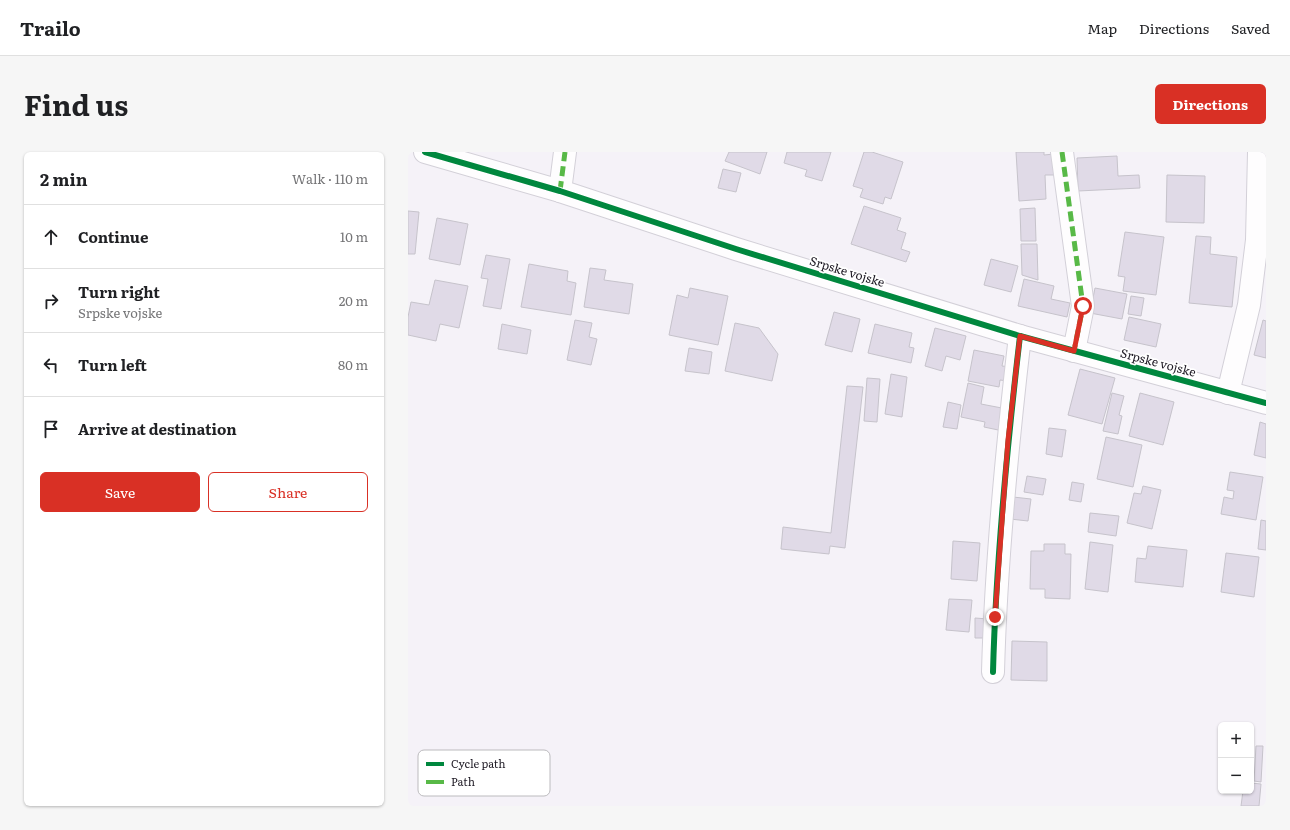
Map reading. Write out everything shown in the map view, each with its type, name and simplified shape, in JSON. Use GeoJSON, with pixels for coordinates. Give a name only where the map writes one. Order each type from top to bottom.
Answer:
{"type":"FeatureCollection","features":[{"type":"Feature","properties":{"kind":"main road","name":"Srpske vojske"},"geometry":{"type":"LineString","coordinates":[[425,152],[560,191],[736,249],[1020,336],[1266,403]]}},
{"type":"Feature","properties":{"kind":"main road"},"geometry":{"type":"LineString","coordinates":[[560,191],[566,152]]}},
{"type":"Feature","properties":{"kind":"main road"},"geometry":{"type":"LineString","coordinates":[[1062,152],[1083,306],[1074,351]]}},
{"type":"Feature","properties":{"kind":"main road"},"geometry":{"type":"LineString","coordinates":[[1228,393],[1250,305],[1257,240],[1259,152]]}},
{"type":"Feature","properties":{"kind":"main road"},"geometry":{"type":"LineString","coordinates":[[993,672],[995,617],[1008,440],[1020,336]]}},
{"type":"Feature","properties":{"kind":"building"},"geometry":{"type":"Polygon","coordinates":[[[729,152],[767,152],[760,174],[725,161],[729,152]]]}},
{"type":"Feature","properties":{"kind":"building"},"geometry":{"type":"Polygon","coordinates":[[[787,152],[831,152],[822,181],[805,176],[807,170],[784,163],[787,152]]]}},
{"type":"Feature","properties":{"kind":"building"},"geometry":{"type":"Polygon","coordinates":[[[864,152],[872,152],[903,162],[891,199],[885,197],[883,204],[860,197],[863,189],[853,186],[864,152]]]}},
{"type":"Feature","properties":{"kind":"building"},"geometry":{"type":"Polygon","coordinates":[[[1016,152],[1044,152],[1044,155],[1054,154],[1055,175],[1045,175],[1046,199],[1019,201],[1016,152]]]}},
{"type":"Feature","properties":{"kind":"building"},"geometry":{"type":"Polygon","coordinates":[[[1117,156],[1118,176],[1139,175],[1140,188],[1078,191],[1077,158],[1117,156]]]}},
{"type":"Feature","properties":{"kind":"building"},"geometry":{"type":"Polygon","coordinates":[[[723,169],[741,173],[736,192],[718,188],[723,169]]]}},
{"type":"Feature","properties":{"kind":"building"},"geometry":{"type":"Polygon","coordinates":[[[1167,175],[1205,176],[1204,223],[1166,222],[1167,175]]]}},
{"type":"Feature","properties":{"kind":"building"},"geometry":{"type":"Polygon","coordinates":[[[864,206],[901,218],[897,230],[906,233],[901,249],[910,252],[906,262],[851,244],[864,206]]]}},
{"type":"Feature","properties":{"kind":"building"},"geometry":{"type":"Polygon","coordinates":[[[1035,208],[1036,241],[1021,241],[1020,209],[1035,208]]]}},
{"type":"Feature","properties":{"kind":"building"},"geometry":{"type":"Polygon","coordinates":[[[408,211],[419,212],[415,254],[408,254],[408,211]]]}},
{"type":"Feature","properties":{"kind":"building"},"geometry":{"type":"Polygon","coordinates":[[[437,218],[468,224],[460,265],[429,259],[437,218]]]}},
{"type":"Feature","properties":{"kind":"building"},"geometry":{"type":"Polygon","coordinates":[[[1125,232],[1164,237],[1156,295],[1123,291],[1125,277],[1118,276],[1125,232]]]}},
{"type":"Feature","properties":{"kind":"building"},"geometry":{"type":"Polygon","coordinates":[[[1196,236],[1211,237],[1210,254],[1237,257],[1232,307],[1189,303],[1196,236]]]}},
{"type":"Feature","properties":{"kind":"building"},"geometry":{"type":"Polygon","coordinates":[[[1021,244],[1037,244],[1038,280],[1022,275],[1021,244]]]}},
{"type":"Feature","properties":{"kind":"building"},"geometry":{"type":"Polygon","coordinates":[[[486,255],[510,259],[501,309],[483,306],[488,279],[481,278],[486,255]]]}},
{"type":"Feature","properties":{"kind":"building"},"geometry":{"type":"Polygon","coordinates":[[[991,259],[1018,266],[1011,292],[984,285],[991,259]]]}},
{"type":"Feature","properties":{"kind":"building"},"geometry":{"type":"Polygon","coordinates":[[[529,264],[568,271],[567,281],[576,283],[571,315],[521,307],[529,264]]]}},
{"type":"Feature","properties":{"kind":"building"},"geometry":{"type":"Polygon","coordinates":[[[590,268],[606,270],[604,280],[633,284],[629,314],[584,307],[590,268]]]}},
{"type":"Feature","properties":{"kind":"building"},"geometry":{"type":"Polygon","coordinates":[[[1024,279],[1054,286],[1051,299],[1070,303],[1067,317],[1018,306],[1024,279]]]}},
{"type":"Feature","properties":{"kind":"building"},"geometry":{"type":"Polygon","coordinates":[[[435,280],[468,286],[459,328],[440,324],[436,341],[408,335],[408,317],[411,302],[429,305],[435,280]]]}},
{"type":"Feature","properties":{"kind":"building"},"geometry":{"type":"Polygon","coordinates":[[[690,288],[728,296],[718,345],[669,335],[677,295],[688,298],[690,288]]]}},
{"type":"Feature","properties":{"kind":"building"},"geometry":{"type":"Polygon","coordinates":[[[1095,288],[1127,294],[1122,319],[1090,313],[1095,288]]]}},
{"type":"Feature","properties":{"kind":"building"},"geometry":{"type":"Polygon","coordinates":[[[1131,296],[1144,298],[1141,316],[1128,314],[1131,296]]]}},
{"type":"Feature","properties":{"kind":"building"},"geometry":{"type":"Polygon","coordinates":[[[834,312],[860,319],[852,352],[825,345],[834,312]]]}},
{"type":"Feature","properties":{"kind":"building"},"geometry":{"type":"Polygon","coordinates":[[[1129,317],[1161,324],[1156,347],[1124,340],[1129,317]]]}},
{"type":"Feature","properties":{"kind":"building"},"geometry":{"type":"Polygon","coordinates":[[[575,320],[592,323],[589,337],[597,339],[591,365],[567,360],[575,320]]]}},
{"type":"Feature","properties":{"kind":"building"},"geometry":{"type":"Polygon","coordinates":[[[1263,320],[1266,321],[1266,358],[1254,355],[1263,320]]]}},
{"type":"Feature","properties":{"kind":"building"},"geometry":{"type":"Polygon","coordinates":[[[735,323],[759,328],[778,354],[772,381],[725,371],[735,323]]]}},
{"type":"Feature","properties":{"kind":"building"},"geometry":{"type":"Polygon","coordinates":[[[502,324],[531,330],[527,354],[498,349],[502,324]]]}},
{"type":"Feature","properties":{"kind":"building"},"geometry":{"type":"Polygon","coordinates":[[[875,324],[912,333],[909,347],[914,348],[911,363],[868,353],[875,324]]]}},
{"type":"Feature","properties":{"kind":"building"},"geometry":{"type":"Polygon","coordinates":[[[935,328],[966,336],[960,360],[946,356],[942,371],[925,366],[935,328]]]}},
{"type":"Feature","properties":{"kind":"building"},"geometry":{"type":"Polygon","coordinates":[[[689,348],[712,352],[709,374],[685,371],[689,348]]]}},
{"type":"Feature","properties":{"kind":"building"},"geometry":{"type":"Polygon","coordinates":[[[974,350],[1004,356],[1002,366],[1011,367],[1008,381],[1000,380],[999,387],[968,381],[974,350]]]}},
{"type":"Feature","properties":{"kind":"building"},"geometry":{"type":"Polygon","coordinates":[[[1080,369],[1115,378],[1102,424],[1068,415],[1080,369]]]}},
{"type":"Feature","properties":{"kind":"building"},"geometry":{"type":"Polygon","coordinates":[[[891,374],[907,377],[902,417],[885,414],[891,374]]]}},
{"type":"Feature","properties":{"kind":"building"},"geometry":{"type":"Polygon","coordinates":[[[867,378],[880,379],[877,422],[864,421],[867,378]]]}},
{"type":"Feature","properties":{"kind":"building"},"geometry":{"type":"Polygon","coordinates":[[[968,383],[984,387],[981,404],[1007,409],[1003,431],[984,427],[985,422],[961,417],[968,383]]]}},
{"type":"Feature","properties":{"kind":"building"},"geometry":{"type":"Polygon","coordinates":[[[847,386],[863,387],[845,548],[830,546],[829,554],[781,549],[783,527],[831,533],[847,386]]]}},
{"type":"Feature","properties":{"kind":"building"},"geometry":{"type":"Polygon","coordinates":[[[1112,393],[1124,396],[1119,415],[1122,416],[1118,434],[1103,431],[1112,393]]]}},
{"type":"Feature","properties":{"kind":"building"},"geometry":{"type":"Polygon","coordinates":[[[1140,393],[1174,402],[1163,445],[1129,436],[1140,393]]]}},
{"type":"Feature","properties":{"kind":"building"},"geometry":{"type":"Polygon","coordinates":[[[948,402],[961,405],[957,429],[943,427],[948,402]]]}},
{"type":"Feature","properties":{"kind":"building"},"geometry":{"type":"Polygon","coordinates":[[[1260,422],[1266,424],[1266,458],[1254,455],[1260,422]]]}},
{"type":"Feature","properties":{"kind":"building"},"geometry":{"type":"Polygon","coordinates":[[[1049,428],[1066,430],[1062,457],[1046,454],[1049,428]]]}},
{"type":"Feature","properties":{"kind":"building"},"geometry":{"type":"Polygon","coordinates":[[[1106,437],[1142,445],[1133,487],[1097,479],[1106,437]]]}},
{"type":"Feature","properties":{"kind":"building"},"geometry":{"type":"Polygon","coordinates":[[[1230,472],[1263,477],[1256,520],[1221,514],[1224,497],[1233,499],[1234,491],[1227,490],[1230,472]]]}},
{"type":"Feature","properties":{"kind":"building"},"geometry":{"type":"Polygon","coordinates":[[[1027,476],[1046,479],[1043,495],[1024,492],[1027,476]]]}},
{"type":"Feature","properties":{"kind":"building"},"geometry":{"type":"Polygon","coordinates":[[[1072,482],[1084,484],[1081,502],[1069,500],[1072,482]]]}},
{"type":"Feature","properties":{"kind":"building"},"geometry":{"type":"Polygon","coordinates":[[[1143,486],[1161,490],[1152,529],[1127,523],[1134,493],[1141,494],[1143,486]]]}},
{"type":"Feature","properties":{"kind":"building"},"geometry":{"type":"Polygon","coordinates":[[[1013,497],[1031,499],[1028,521],[1010,519],[1013,497]]]}},
{"type":"Feature","properties":{"kind":"building"},"geometry":{"type":"Polygon","coordinates":[[[1090,513],[1119,516],[1116,536],[1088,532],[1090,513]]]}},
{"type":"Feature","properties":{"kind":"building"},"geometry":{"type":"Polygon","coordinates":[[[1261,520],[1266,521],[1266,550],[1258,549],[1261,520]]]}},
{"type":"Feature","properties":{"kind":"building"},"geometry":{"type":"Polygon","coordinates":[[[953,541],[980,543],[977,581],[951,579],[953,541]]]}},
{"type":"Feature","properties":{"kind":"building"},"geometry":{"type":"Polygon","coordinates":[[[1090,542],[1113,545],[1108,592],[1085,589],[1090,542]]]}},
{"type":"Feature","properties":{"kind":"building"},"geometry":{"type":"Polygon","coordinates":[[[1044,544],[1065,544],[1065,554],[1071,554],[1070,599],[1045,598],[1045,589],[1030,589],[1031,551],[1044,551],[1044,544]]]}},
{"type":"Feature","properties":{"kind":"building"},"geometry":{"type":"Polygon","coordinates":[[[1148,546],[1187,550],[1183,587],[1135,582],[1137,558],[1146,559],[1148,546]]]}},
{"type":"Feature","properties":{"kind":"building"},"geometry":{"type":"Polygon","coordinates":[[[1226,553],[1259,557],[1254,597],[1221,592],[1226,553]]]}},
{"type":"Feature","properties":{"kind":"building"},"geometry":{"type":"Polygon","coordinates":[[[949,599],[972,600],[969,632],[946,630],[949,599]]]}},
{"type":"Feature","properties":{"kind":"building"},"geometry":{"type":"Polygon","coordinates":[[[975,618],[988,619],[987,638],[975,638],[975,618]]]}},
{"type":"Feature","properties":{"kind":"building"},"geometry":{"type":"Polygon","coordinates":[[[1012,641],[1047,642],[1047,681],[1011,680],[1012,641]]]}},
{"type":"Feature","properties":{"kind":"building"},"geometry":{"type":"Polygon","coordinates":[[[1256,746],[1263,746],[1261,782],[1254,781],[1256,746]]]}},
{"type":"Feature","properties":{"kind":"building"},"geometry":{"type":"Polygon","coordinates":[[[1254,783],[1261,784],[1259,806],[1241,806],[1243,794],[1254,794],[1254,783]]]}},
{"type":"Feature","properties":{"kind":"marked path"},"geometry":{"type":"LineString","coordinates":[[560,191],[565,152]]}},
{"type":"Feature","properties":{"kind":"marked path"},"geometry":{"type":"LineString","coordinates":[[1062,152],[1083,306],[1074,351]]}},
{"type":"Feature","properties":{"kind":"cycle path"},"geometry":{"type":"LineString","coordinates":[[425,152],[560,191],[736,249],[1020,336],[1266,403]]}},
{"type":"Feature","properties":{"kind":"cycle path"},"geometry":{"type":"LineString","coordinates":[[993,672],[994,630],[1003,503],[1020,336]]}},
{"type":"Feature","properties":{"kind":"route"},"geometry":{"type":"LineString","coordinates":[[995,617],[1008,440],[1020,336],[1074,351],[1083,306]]}}]}
